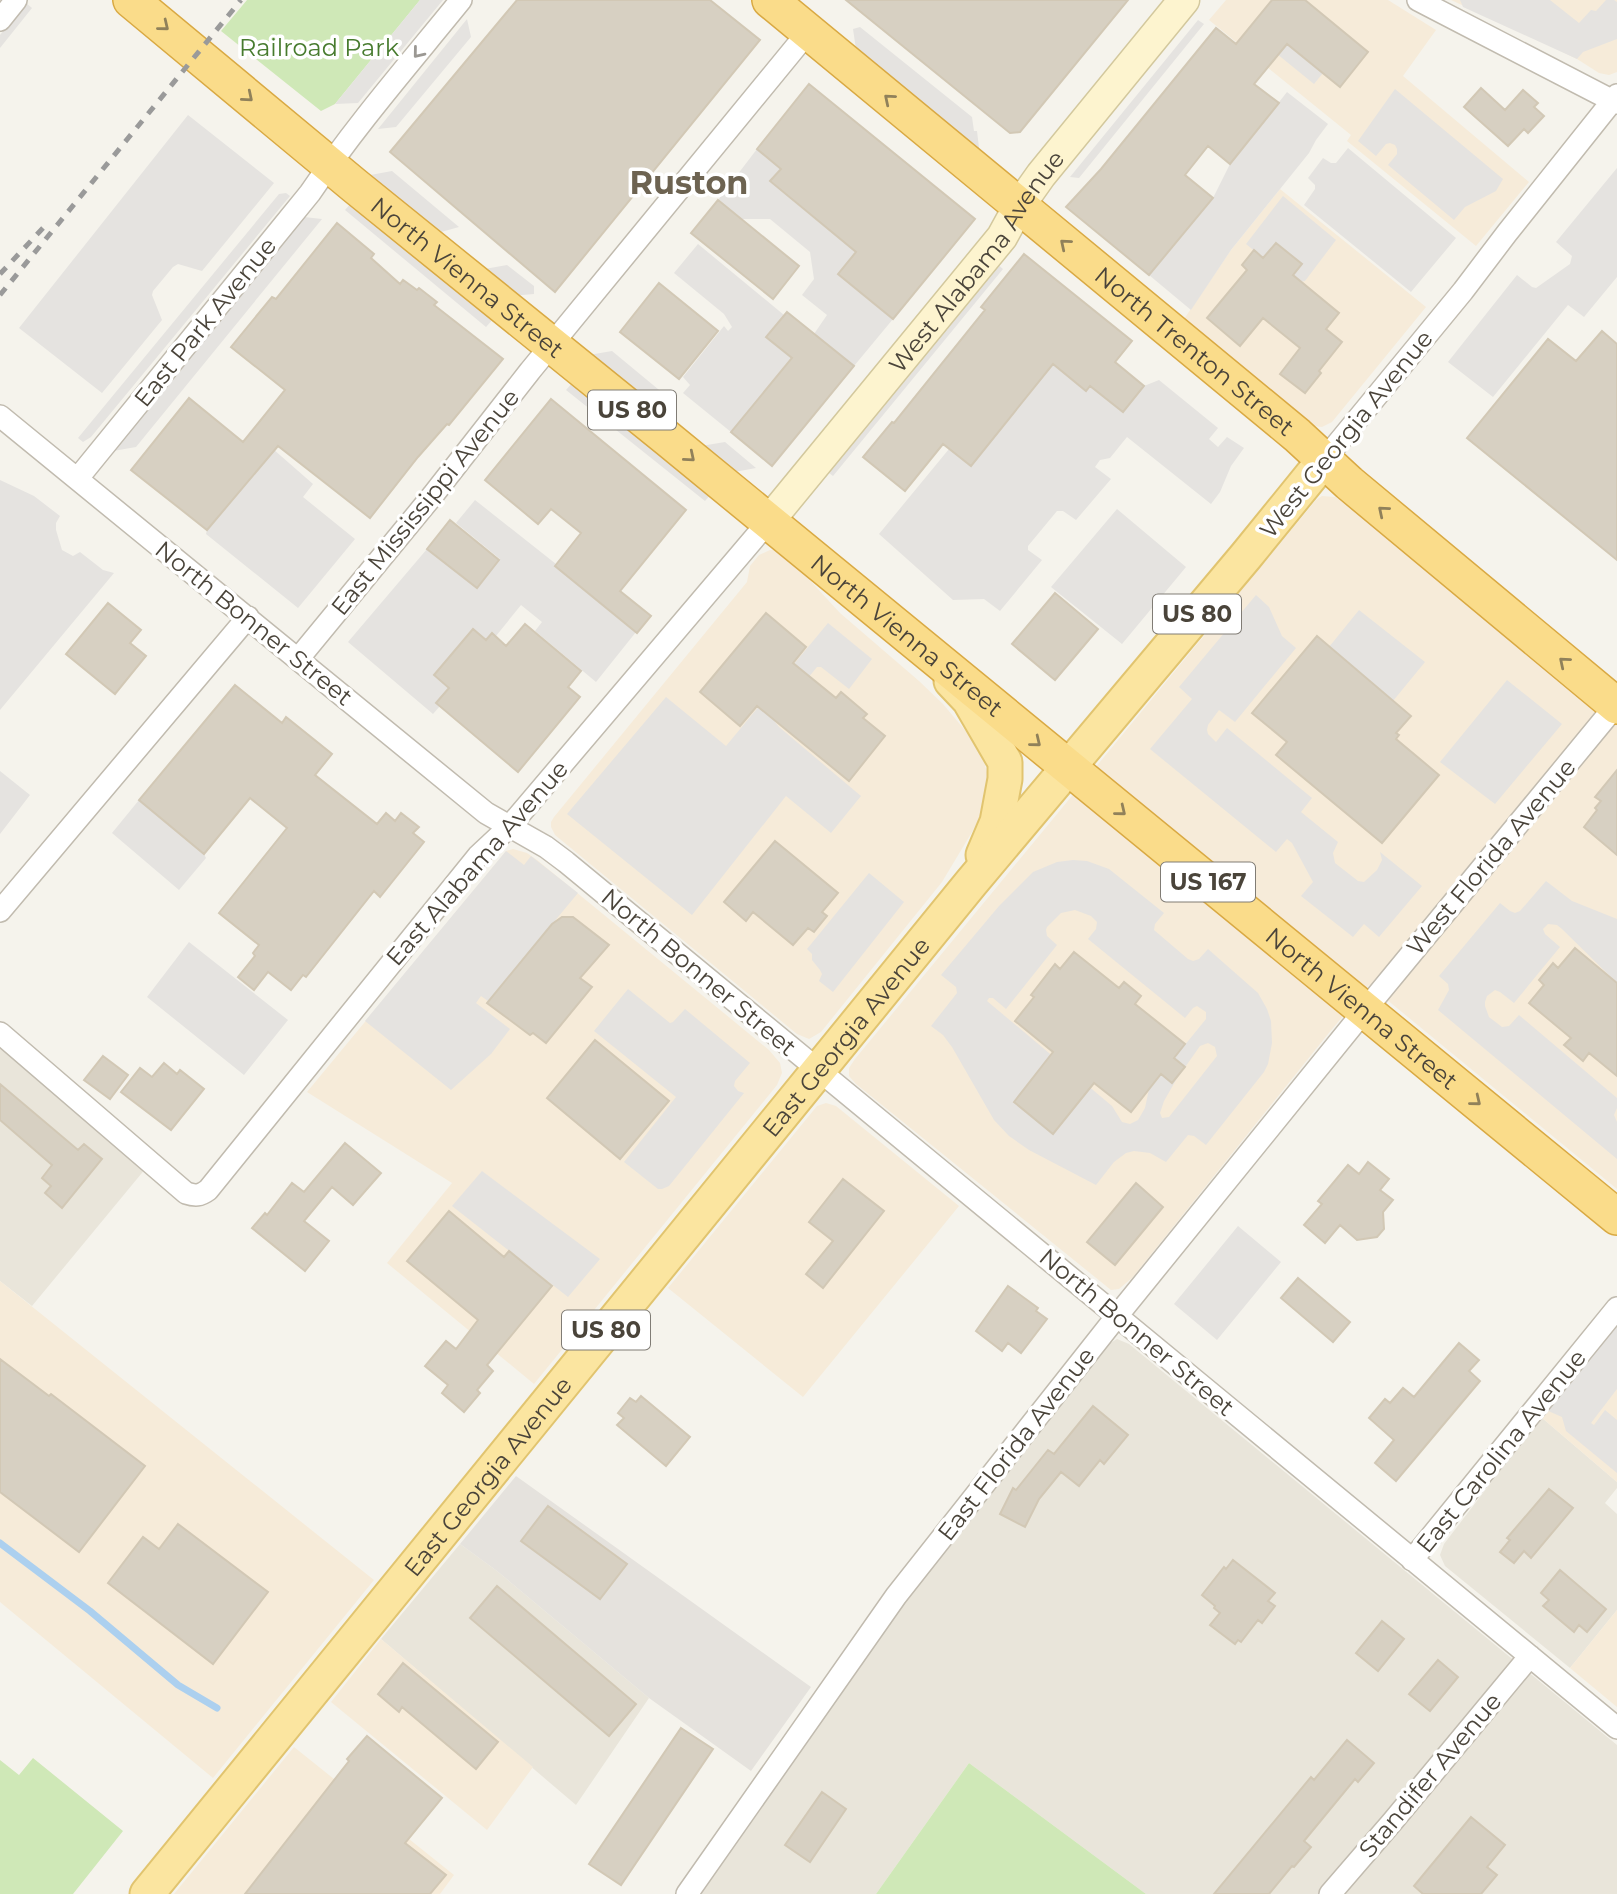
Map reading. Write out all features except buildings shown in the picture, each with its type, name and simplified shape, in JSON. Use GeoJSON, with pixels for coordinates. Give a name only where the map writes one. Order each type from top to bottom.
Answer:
{"type":"FeatureCollection","features":[{"type":"Feature","properties":{"kind":"highway","name":"North Vienna Street"},"geometry":{"type":"LineString","coordinates":[[131,0],[1617,1217]]}},
{"type":"Feature","properties":{"kind":"highway","name":"North Trenton Street"},"geometry":{"type":"LineString","coordinates":[[770,0],[1297,435],[1617,705]]}},
{"type":"Feature","properties":{"kind":"main road","name":"West Alabama Avenue"},"geometry":{"type":"LineString","coordinates":[[768,522],[1002,237],[1019,206],[1041,175],[1184,0]]}},
{"type":"Feature","properties":{"kind":"main road","name":"West Georgia Avenue"},"geometry":{"type":"LineString","coordinates":[[1068,768],[1324,460]]}},
{"type":"Feature","properties":{"kind":"main road"},"geometry":{"type":"LineString","coordinates":[[911,639],[969,700],[1005,762],[997,822],[971,883]]}},
{"type":"Feature","properties":{"kind":"main road","name":"East Georgia Avenue"},"geometry":{"type":"LineString","coordinates":[[147,1894],[818,1070],[1068,768]]}},
{"type":"Feature","properties":{"kind":"street"},"geometry":{"type":"LineString","coordinates":[[0,20],[16,0]]}},
{"type":"Feature","properties":{"kind":"street","name":"East Park Avenue"},"geometry":{"type":"LineString","coordinates":[[78,478],[310,193],[329,164],[461,0]]}},
{"type":"Feature","properties":{"kind":"street"},"geometry":{"type":"LineString","coordinates":[[1418,0],[1616,99]]}},
{"type":"Feature","properties":{"kind":"street","name":"East Mississippi Avenue"},"geometry":{"type":"LineString","coordinates":[[298,659],[808,32]]}},
{"type":"Feature","properties":{"kind":"street","name":"West Georgia Avenue"},"geometry":{"type":"LineString","coordinates":[[1324,460],[1616,99]]}},
{"type":"Feature","properties":{"kind":"street","name":"North Bonner Street"},"geometry":{"type":"LineString","coordinates":[[0,416],[486,813],[546,846],[1617,1728]]}},
{"type":"Feature","properties":{"kind":"street","name":"East Alabama Avenue"},"geometry":{"type":"LineString","coordinates":[[0,1033],[186,1193],[202,1195],[478,856],[509,827],[768,522]]}},
{"type":"Feature","properties":{"kind":"street"},"geometry":{"type":"LineString","coordinates":[[0,911],[248,617]]}},
{"type":"Feature","properties":{"kind":"street","name":"West Florida Avenue"},"geometry":{"type":"LineString","coordinates":[[1365,1010],[1617,705]]}},
{"type":"Feature","properties":{"kind":"street","name":"East Florida Avenue"},"geometry":{"type":"LineString","coordinates":[[687,1894],[896,1596],[1117,1316],[1365,1010]]}},
{"type":"Feature","properties":{"kind":"street","name":"East Carolina Avenue"},"geometry":{"type":"LineString","coordinates":[[1412,1560],[1617,1308]]}},
{"type":"Feature","properties":{"kind":"street","name":"Standifer Avenue"},"geometry":{"type":"LineString","coordinates":[[1330,1894],[1530,1656]]}},
{"type":"Feature","properties":{"kind":"shaded area"},"geometry":{"type":"Polygon","coordinates":[[[420,0],[443,0],[358,103],[335,104],[420,0]]]}},
{"type":"Feature","properties":{"kind":"shaded area"},"geometry":{"type":"Polygon","coordinates":[[[1226,0],[1388,0],[1436,30],[1403,76],[1529,182],[1476,246],[1347,141],[1351,135],[1209,20],[1226,0]]]}},
{"type":"Feature","properties":{"kind":"shaded area"},"geometry":{"type":"Polygon","coordinates":[[[1451,0],[1617,0],[1617,72],[1609,75],[1599,73],[1577,59],[1451,0]]]}},
{"type":"Feature","properties":{"kind":"shaded area"},"geometry":{"type":"Polygon","coordinates":[[[1460,0],[1550,0],[1579,23],[1591,10],[1596,11],[1606,0],[1614,0],[1617,2],[1617,39],[1583,52],[1577,59],[1463,7],[1460,0]]]}},
{"type":"Feature","properties":{"kind":"shaded area"},"geometry":{"type":"Polygon","coordinates":[[[26,3],[32,8],[0,48],[0,35],[26,3]]]}},
{"type":"Feature","properties":{"kind":"shaded area"},"geometry":{"type":"Polygon","coordinates":[[[467,19],[471,37],[396,127],[378,129],[467,19]]]}},
{"type":"Feature","properties":{"kind":"shaded area"},"geometry":{"type":"Polygon","coordinates":[[[1198,20],[1204,24],[1079,178],[1070,177],[1198,20]]]}},
{"type":"Feature","properties":{"kind":"shaded area"},"geometry":{"type":"Polygon","coordinates":[[[1264,25],[1323,73],[1314,84],[1255,36],[1264,25]]]}},
{"type":"Feature","properties":{"kind":"shaded area"},"geometry":{"type":"Polygon","coordinates":[[[860,27],[972,117],[980,156],[857,56],[853,29],[860,27]]]}},
{"type":"Feature","properties":{"kind":"shaded area"},"geometry":{"type":"Polygon","coordinates":[[[1395,89],[1503,179],[1496,191],[1465,207],[1454,220],[1388,165],[1397,154],[1395,145],[1386,144],[1376,156],[1358,141],[1395,89]]]}},
{"type":"Feature","properties":{"kind":"shaded area"},"geometry":{"type":"Polygon","coordinates":[[[1287,92],[1328,124],[1309,153],[1231,250],[1191,310],[1149,275],[1213,198],[1230,164],[1287,92]]]}},
{"type":"Feature","properties":{"kind":"shaded area"},"geometry":{"type":"Polygon","coordinates":[[[188,115],[274,183],[202,271],[178,264],[153,291],[152,295],[162,320],[102,393],[19,328],[188,115]]]}},
{"type":"Feature","properties":{"kind":"shaded area"},"geometry":{"type":"Polygon","coordinates":[[[1348,148],[1456,238],[1411,292],[1304,205],[1315,189],[1315,185],[1308,178],[1323,158],[1336,163],[1348,148]]]}},
{"type":"Feature","properties":{"kind":"shaded area"},"geometry":{"type":"Polygon","coordinates":[[[757,149],[781,169],[771,181],[856,252],[838,274],[893,319],[854,366],[814,334],[827,315],[802,295],[814,279],[810,252],[770,219],[742,219],[718,200],[757,149]]]}},
{"type":"Feature","properties":{"kind":"shaded area"},"geometry":{"type":"Polygon","coordinates":[[[1617,168],[1617,277],[1584,317],[1568,305],[1493,397],[1448,362],[1517,275],[1536,288],[1570,264],[1572,256],[1556,242],[1617,168]]]}},
{"type":"Feature","properties":{"kind":"shaded area"},"geometry":{"type":"Polygon","coordinates":[[[392,171],[459,227],[434,234],[365,176],[392,171]]]}},
{"type":"Feature","properties":{"kind":"shaded area"},"geometry":{"type":"Polygon","coordinates":[[[1280,189],[1426,307],[1332,422],[1322,427],[1313,426],[1182,322],[1231,250],[1280,189]]]}},
{"type":"Feature","properties":{"kind":"shaded area"},"geometry":{"type":"Polygon","coordinates":[[[286,193],[290,196],[91,437],[83,442],[78,438],[279,194],[286,193]]]}},
{"type":"Feature","properties":{"kind":"shaded area"},"geometry":{"type":"Polygon","coordinates":[[[1283,196],[1336,240],[1305,281],[1295,283],[1276,243],[1263,258],[1246,244],[1283,196]]]}},
{"type":"Feature","properties":{"kind":"shaded area"},"geometry":{"type":"Polygon","coordinates":[[[353,201],[495,317],[486,327],[345,210],[353,201]]]}},
{"type":"Feature","properties":{"kind":"shaded area"},"geometry":{"type":"Polygon","coordinates":[[[304,217],[322,219],[136,447],[113,451],[304,217]]]}},
{"type":"Feature","properties":{"kind":"shaded area"},"geometry":{"type":"Polygon","coordinates":[[[698,244],[784,315],[766,337],[792,358],[731,432],[683,393],[690,385],[683,377],[724,326],[728,331],[732,327],[724,314],[674,273],[698,244]]]}},
{"type":"Feature","properties":{"kind":"shaded area"},"geometry":{"type":"Polygon","coordinates":[[[996,263],[1003,269],[833,476],[825,470],[996,263]]]}},
{"type":"Feature","properties":{"kind":"shaded area"},"geometry":{"type":"Polygon","coordinates":[[[507,265],[534,286],[534,294],[510,296],[479,270],[507,265]]]}},
{"type":"Feature","properties":{"kind":"shaded area"},"geometry":{"type":"Polygon","coordinates":[[[612,351],[670,399],[642,402],[583,356],[612,351]]]}},
{"type":"Feature","properties":{"kind":"shaded area"},"geometry":{"type":"Polygon","coordinates":[[[1053,364],[1085,390],[1090,386],[1123,412],[1144,386],[1159,380],[1218,428],[1209,439],[1218,447],[1227,437],[1244,448],[1211,504],[1127,437],[1110,458],[1100,460],[1095,467],[1111,479],[1076,520],[1063,511],[1057,511],[1028,546],[1028,550],[1042,560],[1000,611],[984,599],[953,600],[879,534],[949,449],[971,466],[1053,364]]]}},
{"type":"Feature","properties":{"kind":"shaded area"},"geometry":{"type":"Polygon","coordinates":[[[574,381],[712,493],[705,501],[566,390],[574,381]]]}},
{"type":"Feature","properties":{"kind":"shaded area"},"geometry":{"type":"Polygon","coordinates":[[[725,442],[756,468],[729,473],[695,447],[725,442]]]}},
{"type":"Feature","properties":{"kind":"shaded area"},"geometry":{"type":"Polygon","coordinates":[[[273,449],[313,484],[303,497],[355,539],[298,608],[206,534],[273,449]]]}},
{"type":"Feature","properties":{"kind":"shaded area"},"geometry":{"type":"Polygon","coordinates":[[[0,480],[34,496],[60,516],[56,530],[62,550],[73,556],[80,552],[103,570],[114,573],[0,710],[0,480]]]}},
{"type":"Feature","properties":{"kind":"shaded area"},"geometry":{"type":"Polygon","coordinates":[[[1322,496],[1341,500],[1617,724],[1617,1189],[1369,985],[1133,1277],[1119,1289],[1111,1290],[856,1084],[849,1076],[849,1068],[1322,496]]]}},
{"type":"Feature","properties":{"kind":"shaded area"},"geometry":{"type":"Polygon","coordinates":[[[475,500],[636,632],[596,682],[535,631],[542,622],[521,605],[496,636],[492,633],[486,640],[472,630],[434,675],[449,688],[437,703],[440,706],[433,714],[348,642],[427,549],[477,588],[500,559],[456,523],[475,500]]]}},
{"type":"Feature","properties":{"kind":"shaded area"},"geometry":{"type":"Polygon","coordinates":[[[1117,509],[1186,567],[1122,644],[1051,587],[1117,509]]]}},
{"type":"Feature","properties":{"kind":"shaded area"},"geometry":{"type":"Polygon","coordinates":[[[776,550],[792,561],[840,613],[943,704],[974,741],[983,758],[990,783],[987,804],[942,882],[821,1032],[809,1039],[797,1034],[555,835],[551,827],[554,817],[747,582],[750,566],[759,555],[776,550]]]}},
{"type":"Feature","properties":{"kind":"shaded area"},"geometry":{"type":"Polygon","coordinates":[[[1256,595],[1269,607],[1282,636],[1296,648],[1235,722],[1219,710],[1208,725],[1208,734],[1216,742],[1227,728],[1312,798],[1301,812],[1338,842],[1333,853],[1335,863],[1358,881],[1364,882],[1377,870],[1382,860],[1380,852],[1422,886],[1379,937],[1364,924],[1353,937],[1301,896],[1313,882],[1292,843],[1287,839],[1276,852],[1150,749],[1192,699],[1179,687],[1256,595]]]}},
{"type":"Feature","properties":{"kind":"shaded area"},"geometry":{"type":"Polygon","coordinates":[[[1359,610],[1425,662],[1393,701],[1329,647],[1359,610]]]}},
{"type":"Feature","properties":{"kind":"shaded area"},"geometry":{"type":"Polygon","coordinates":[[[828,623],[872,659],[849,689],[821,667],[817,667],[775,718],[775,722],[861,796],[831,833],[786,796],[692,915],[567,814],[666,697],[726,746],[828,623]]]}},
{"type":"Feature","properties":{"kind":"shaded area"},"geometry":{"type":"Polygon","coordinates":[[[1507,680],[1562,724],[1495,804],[1440,762],[1507,680]]]}},
{"type":"Feature","properties":{"kind":"shaded area"},"geometry":{"type":"Polygon","coordinates":[[[0,771],[30,795],[0,834],[0,771]]]}},
{"type":"Feature","properties":{"kind":"shaded area"},"geometry":{"type":"Polygon","coordinates":[[[139,800],[206,858],[179,890],[112,833],[139,800]]]}},
{"type":"Feature","properties":{"kind":"shaded area"},"geometry":{"type":"Polygon","coordinates":[[[513,849],[527,853],[537,860],[769,1050],[780,1063],[782,1073],[777,1085],[534,1384],[387,1263],[452,1183],[307,1092],[506,851],[513,849]]]}},
{"type":"Feature","properties":{"kind":"shaded area"},"geometry":{"type":"Polygon","coordinates":[[[506,851],[524,865],[531,856],[578,893],[488,1001],[481,996],[476,1003],[510,1029],[491,1054],[451,1090],[365,1021],[506,851]]]}},
{"type":"Feature","properties":{"kind":"shaded area"},"geometry":{"type":"Polygon","coordinates":[[[1087,861],[1109,869],[1164,913],[1155,924],[1154,930],[1193,961],[1199,959],[1208,949],[1258,993],[1271,1021],[1272,1043],[1264,1072],[1206,1145],[1188,1135],[1166,1162],[1150,1153],[1126,1153],[1114,1162],[1096,1185],[1029,1150],[1009,1136],[994,1120],[952,1047],[943,1035],[931,1026],[957,993],[956,987],[941,975],[999,906],[1033,872],[1057,862],[1087,861]],[[1075,910],[1061,913],[1047,927],[1047,936],[1057,945],[1006,1009],[993,998],[987,1001],[1112,1106],[1122,1122],[1130,1124],[1138,1120],[1145,1108],[1149,1089],[1206,1019],[1206,1012],[1197,1006],[1185,1018],[1088,939],[1096,929],[1097,922],[1091,916],[1075,910]],[[1208,1043],[1200,1046],[1176,1080],[1164,1101],[1160,1113],[1162,1118],[1169,1117],[1217,1056],[1215,1047],[1208,1043]]]}},
{"type":"Feature","properties":{"kind":"shaded area"},"geometry":{"type":"Polygon","coordinates":[[[869,873],[904,902],[833,992],[819,981],[822,974],[807,949],[869,873]]]}},
{"type":"Feature","properties":{"kind":"shaded area"},"geometry":{"type":"Polygon","coordinates":[[[1546,881],[1572,901],[1617,919],[1617,983],[1562,929],[1548,924],[1543,929],[1545,934],[1560,947],[1514,1003],[1495,990],[1487,996],[1485,1006],[1489,1017],[1502,1027],[1509,1026],[1519,1015],[1617,1098],[1614,1115],[1617,1122],[1617,1159],[1438,1010],[1449,990],[1448,984],[1439,976],[1500,903],[1515,913],[1520,911],[1546,881]]]}},
{"type":"Feature","properties":{"kind":"shaded area"},"geometry":{"type":"Polygon","coordinates":[[[189,942],[288,1020],[244,1075],[147,997],[189,942]]]}},
{"type":"Feature","properties":{"kind":"shaded area"},"geometry":{"type":"Polygon","coordinates":[[[628,989],[670,1023],[685,1009],[750,1063],[734,1086],[744,1093],[669,1186],[662,1189],[658,1189],[624,1162],[676,1097],[594,1031],[628,989]]]}},
{"type":"Feature","properties":{"kind":"shaded area"},"geometry":{"type":"Polygon","coordinates":[[[0,1044],[146,1168],[32,1306],[0,1281],[0,1044]]]}},
{"type":"Feature","properties":{"kind":"shaded area"},"geometry":{"type":"Polygon","coordinates":[[[826,1103],[836,1106],[959,1206],[803,1397],[668,1288],[817,1106],[826,1103]]]}},
{"type":"Feature","properties":{"kind":"shaded area"},"geometry":{"type":"Polygon","coordinates":[[[482,1171],[600,1259],[568,1297],[452,1206],[482,1171]]]}},
{"type":"Feature","properties":{"kind":"shaded area"},"geometry":{"type":"Polygon","coordinates":[[[1238,1226],[1281,1262],[1217,1340],[1174,1304],[1238,1226]]]}},
{"type":"Feature","properties":{"kind":"shaded area"},"geometry":{"type":"Polygon","coordinates":[[[0,1281],[374,1580],[213,1778],[0,1602],[0,1281]]]}},
{"type":"Feature","properties":{"kind":"shaded area"},"geometry":{"type":"Polygon","coordinates":[[[1617,1323],[1617,1482],[1541,1417],[1617,1323]]]}},
{"type":"Feature","properties":{"kind":"shaded area"},"geometry":{"type":"Polygon","coordinates":[[[1617,1323],[1617,1389],[1591,1423],[1594,1425],[1605,1410],[1617,1420],[1617,1473],[1566,1431],[1562,1417],[1546,1410],[1617,1323]]]}},
{"type":"Feature","properties":{"kind":"shaded area"},"geometry":{"type":"Polygon","coordinates":[[[1117,1339],[1129,1344],[1617,1745],[1617,1894],[1146,1894],[969,1763],[876,1894],[696,1894],[926,1570],[1107,1345],[1117,1339]]]}},
{"type":"Feature","properties":{"kind":"shaded area"},"geometry":{"type":"Polygon","coordinates":[[[1541,1417],[1617,1482],[1617,1488],[1605,1503],[1617,1514],[1617,1610],[1570,1668],[1445,1566],[1440,1555],[1444,1544],[1541,1417]]]}},
{"type":"Feature","properties":{"kind":"shaded area"},"geometry":{"type":"Polygon","coordinates":[[[516,1476],[811,1687],[751,1771],[649,1698],[497,1571],[460,1544],[516,1476]]]}},
{"type":"Feature","properties":{"kind":"shaded area"},"geometry":{"type":"Polygon","coordinates":[[[460,1544],[497,1571],[649,1698],[576,1805],[381,1639],[460,1544]]]}},
{"type":"Feature","properties":{"kind":"shaded area"},"geometry":{"type":"Polygon","coordinates":[[[1617,1610],[1617,1707],[1570,1668],[1617,1610]]]}},
{"type":"Feature","properties":{"kind":"shaded area"},"geometry":{"type":"Polygon","coordinates":[[[381,1639],[533,1767],[487,1830],[331,1702],[381,1639]]]}},
{"type":"Feature","properties":{"kind":"shaded area"},"geometry":{"type":"Polygon","coordinates":[[[294,1747],[454,1875],[440,1894],[174,1894],[294,1747]]]}},
{"type":"Feature","properties":{"kind":"green space","name":"Railroad Park"},"geometry":{"type":"Polygon","coordinates":[[[247,0],[420,0],[335,104],[321,111],[221,31],[247,0]]]}},
{"type":"Feature","properties":{"kind":"green space"},"geometry":{"type":"Polygon","coordinates":[[[33,1758],[123,1831],[73,1894],[0,1894],[0,1760],[19,1775],[33,1758]]]}},
{"type":"Feature","properties":{"kind":"green space"},"geometry":{"type":"Polygon","coordinates":[[[969,1763],[1146,1894],[876,1894],[969,1763]]]}},
{"type":"Feature","properties":{"kind":"waterway"},"geometry":{"type":"LineString","coordinates":[[0,1543],[90,1611],[178,1685],[217,1708]]}},
{"type":"Feature","properties":{"kind":"railway"},"geometry":{"type":"LineString","coordinates":[[0,295],[241,0]]}},
{"type":"Feature","properties":{"kind":"railway"},"geometry":{"type":"LineString","coordinates":[[0,274],[43,228]]}},
{"type":"Feature","properties":{"kind":"district","name":"Ruston"},"geometry":{"type":"Point","coordinates":[689,182]}}]}
